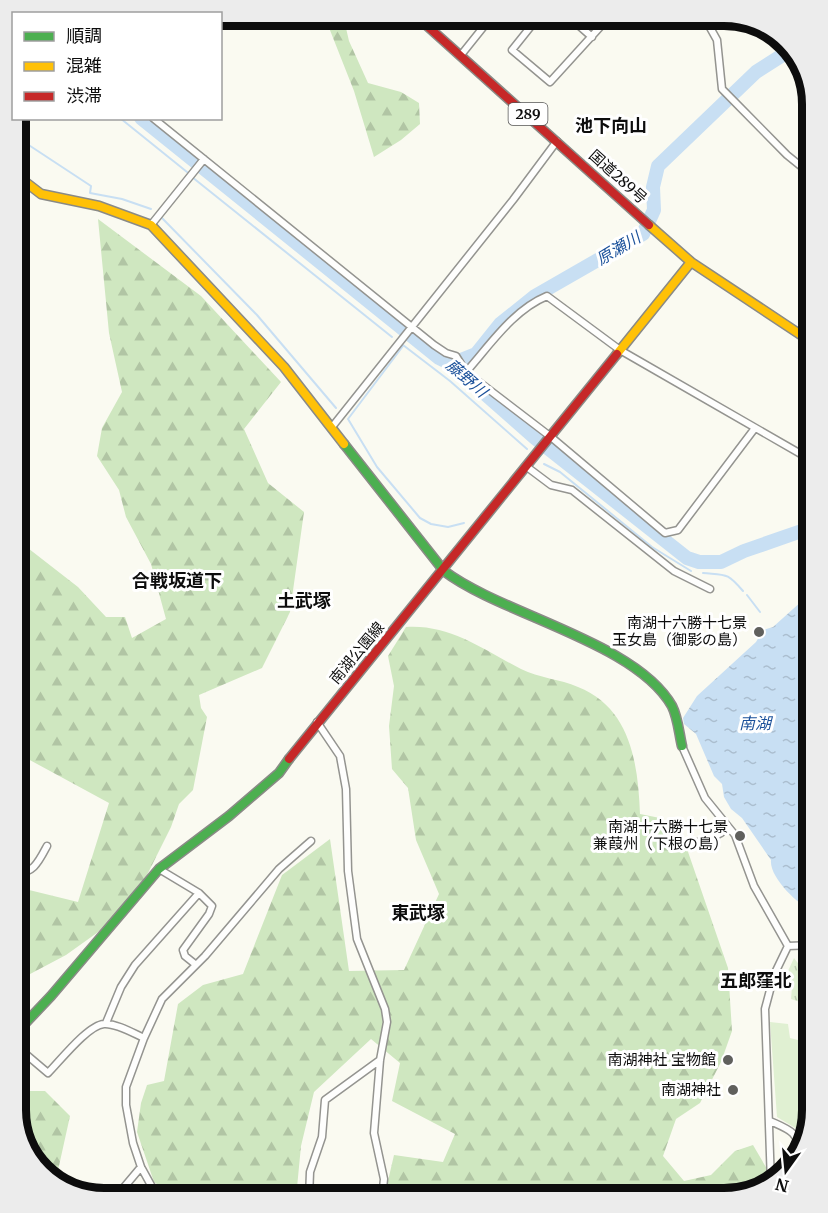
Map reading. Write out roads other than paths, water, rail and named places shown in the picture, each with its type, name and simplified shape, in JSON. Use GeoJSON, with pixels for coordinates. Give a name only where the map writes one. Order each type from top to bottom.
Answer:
{"type":"FeatureCollection","features":[{"type":"Feature","properties":{"kind":"main road","name":"国道289号"},"geometry":{"type":"LineString","coordinates":[[428,26],[558,140],[691,262],[802,336]]}},
{"type":"Feature","properties":{"kind":"main road"},"geometry":{"type":"LineString","coordinates":[[26,182],[41,194],[99,206],[151,225],[284,367],[444,572],[465,587],[618,658],[645,676],[671,703],[682,746]]}},
{"type":"Feature","properties":{"kind":"main road","name":"南湖公園線"},"geometry":{"type":"LineString","coordinates":[[26,1022],[159,869],[229,816],[279,773],[317,722],[444,572],[691,262]]}},
{"type":"Feature","properties":{"kind":"street"},"geometry":{"type":"LineString","coordinates":[[461,55],[484,26]]}},
{"type":"Feature","properties":{"kind":"street"},"geometry":{"type":"LineString","coordinates":[[531,26],[512,50],[550,82],[602,26]]}},
{"type":"Feature","properties":{"kind":"street"},"geometry":{"type":"LineString","coordinates":[[580,26],[592,37]]}},
{"type":"Feature","properties":{"kind":"street"},"geometry":{"type":"LineString","coordinates":[[709,26],[717,40],[721,81],[729,97],[802,167]]}},
{"type":"Feature","properties":{"kind":"street"},"geometry":{"type":"LineString","coordinates":[[155,120],[412,328],[446,353],[458,357],[466,372],[552,437],[665,533],[678,530],[755,428]]}},
{"type":"Feature","properties":{"kind":"street"},"geometry":{"type":"LineString","coordinates":[[332,427],[404,339],[558,140]]}},
{"type":"Feature","properties":{"kind":"street"},"geometry":{"type":"LineString","coordinates":[[151,225],[204,159]]}},
{"type":"Feature","properties":{"kind":"street"},"geometry":{"type":"LineString","coordinates":[[466,372],[519,313],[533,302],[547,296],[620,350],[802,455]]}},
{"type":"Feature","properties":{"kind":"street"},"geometry":{"type":"LineString","coordinates":[[527,467],[551,485],[572,490],[674,571],[710,589]]}},
{"type":"Feature","properties":{"kind":"street"},"geometry":{"type":"LineString","coordinates":[[317,722],[340,756],[348,871],[357,939],[385,1009],[387,1022],[380,1060],[374,1133],[384,1179],[383,1187]]}},
{"type":"Feature","properties":{"kind":"street"},"geometry":{"type":"LineString","coordinates":[[682,746],[705,798],[735,835],[754,886],[788,946]]}},
{"type":"Feature","properties":{"kind":"street"},"geometry":{"type":"LineString","coordinates":[[694,843],[721,833]]}},
{"type":"Feature","properties":{"kind":"street"},"geometry":{"type":"LineString","coordinates":[[152,1187],[141,1167],[128,1122],[126,1088],[144,1038],[162,999],[195,964],[205,957],[279,869],[311,841]]}},
{"type":"Feature","properties":{"kind":"street"},"geometry":{"type":"LineString","coordinates":[[26,872],[33,868],[46,846]]}},
{"type":"Feature","properties":{"kind":"street"},"geometry":{"type":"LineString","coordinates":[[159,869],[199,893],[212,906],[209,914],[183,950],[184,956],[195,964]]}},
{"type":"Feature","properties":{"kind":"street"},"geometry":{"type":"LineString","coordinates":[[26,1054],[48,1073],[90,1030],[106,1023],[121,987],[135,965],[199,893]]}},
{"type":"Feature","properties":{"kind":"street"},"geometry":{"type":"LineString","coordinates":[[788,946],[802,945]]}},
{"type":"Feature","properties":{"kind":"street"},"geometry":{"type":"LineString","coordinates":[[770,1141],[765,1062],[765,1009],[774,975],[788,946]]}},
{"type":"Feature","properties":{"kind":"street"},"geometry":{"type":"LineString","coordinates":[[106,1023],[144,1038]]}},
{"type":"Feature","properties":{"kind":"street"},"geometry":{"type":"LineString","coordinates":[[309,1187],[310,1172],[322,1137],[324,1100],[380,1060]]}},
{"type":"Feature","properties":{"kind":"street"},"geometry":{"type":"LineString","coordinates":[[770,1121],[789,1129],[798,1138]]}},
{"type":"Feature","properties":{"kind":"street"},"geometry":{"type":"LineString","coordinates":[[124,1187],[141,1167]]}},
{"type":"Feature","properties":{"kind":"water","name":"南湖"},"geometry":{"type":"Polygon","coordinates":[[[802,601],[802,904],[779,882],[771,860],[742,818],[731,809],[724,797],[722,784],[714,776],[696,734],[684,724],[683,718],[697,696],[756,642],[763,630],[773,627],[802,601]]]}},
{"type":"Feature","properties":{"kind":"waterway","name":"原瀬川"},"geometry":{"type":"LineString","coordinates":[[451,364],[476,354],[500,324],[535,296],[643,234],[654,210],[653,187],[658,166],[756,72],[784,54]]}},
{"type":"Feature","properties":{"kind":"waterway"},"geometry":{"type":"LineString","coordinates":[[122,120],[187,172]]}},
{"type":"Feature","properties":{"kind":"waterway","name":"藤野川"},"geometry":{"type":"LineString","coordinates":[[143,120],[439,358],[451,364],[535,438],[687,558],[699,562],[721,562],[744,551],[802,531]]}},
{"type":"Feature","properties":{"kind":"waterway"},"geometry":{"type":"LineString","coordinates":[[26,143],[91,186],[90,193],[122,199],[151,209]]}},
{"type":"Feature","properties":{"kind":"waterway"},"geometry":{"type":"LineString","coordinates":[[192,177],[392,337]]}},
{"type":"Feature","properties":{"kind":"waterway"},"geometry":{"type":"LineString","coordinates":[[161,217],[257,315],[336,408]]}},
{"type":"Feature","properties":{"kind":"waterway"},"geometry":{"type":"LineString","coordinates":[[403,345],[450,381],[527,449]]}},
{"type":"Feature","properties":{"kind":"waterway"},"geometry":{"type":"LineString","coordinates":[[403,346],[348,419],[377,467],[420,518],[431,524],[448,527],[464,523]]}},
{"type":"Feature","properties":{"kind":"waterway"},"geometry":{"type":"LineString","coordinates":[[544,464],[560,472],[652,547],[691,571]]}},
{"type":"Feature","properties":{"kind":"waterway"},"geometry":{"type":"LineString","coordinates":[[703,573],[726,576],[743,591]]}},
{"type":"Feature","properties":{"kind":"waterway"},"geometry":{"type":"LineString","coordinates":[[747,595],[760,612]]}},
{"type":"Feature","properties":{"kind":"place","name":"南湖十六勝十七景 玉女島（御影の島）"},"geometry":{"type":"Point","coordinates":[759,632]}},
{"type":"Feature","properties":{"kind":"place","name":"南湖十六勝十七景 兼葭州（下根の島）"},"geometry":{"type":"Point","coordinates":[740,836]}},
{"type":"Feature","properties":{"kind":"place","name":"南湖神社 宝物館"},"geometry":{"type":"Point","coordinates":[728,1060]}},
{"type":"Feature","properties":{"kind":"place","name":"南湖神社"},"geometry":{"type":"Point","coordinates":[733,1090]}},
{"type":"Feature","properties":{"kind":"district","name":"池下向山"},"geometry":{"type":"Point","coordinates":[611,126]}},
{"type":"Feature","properties":{"kind":"district","name":"合戦坂道下"},"geometry":{"type":"Point","coordinates":[177,581]}},
{"type":"Feature","properties":{"kind":"district","name":"土武塚"},"geometry":{"type":"Point","coordinates":[304,601]}},
{"type":"Feature","properties":{"kind":"district","name":"東武塚"},"geometry":{"type":"Point","coordinates":[418,913]}},
{"type":"Feature","properties":{"kind":"district","name":"五郎窪北"},"geometry":{"type":"Point","coordinates":[756,981]}}]}
